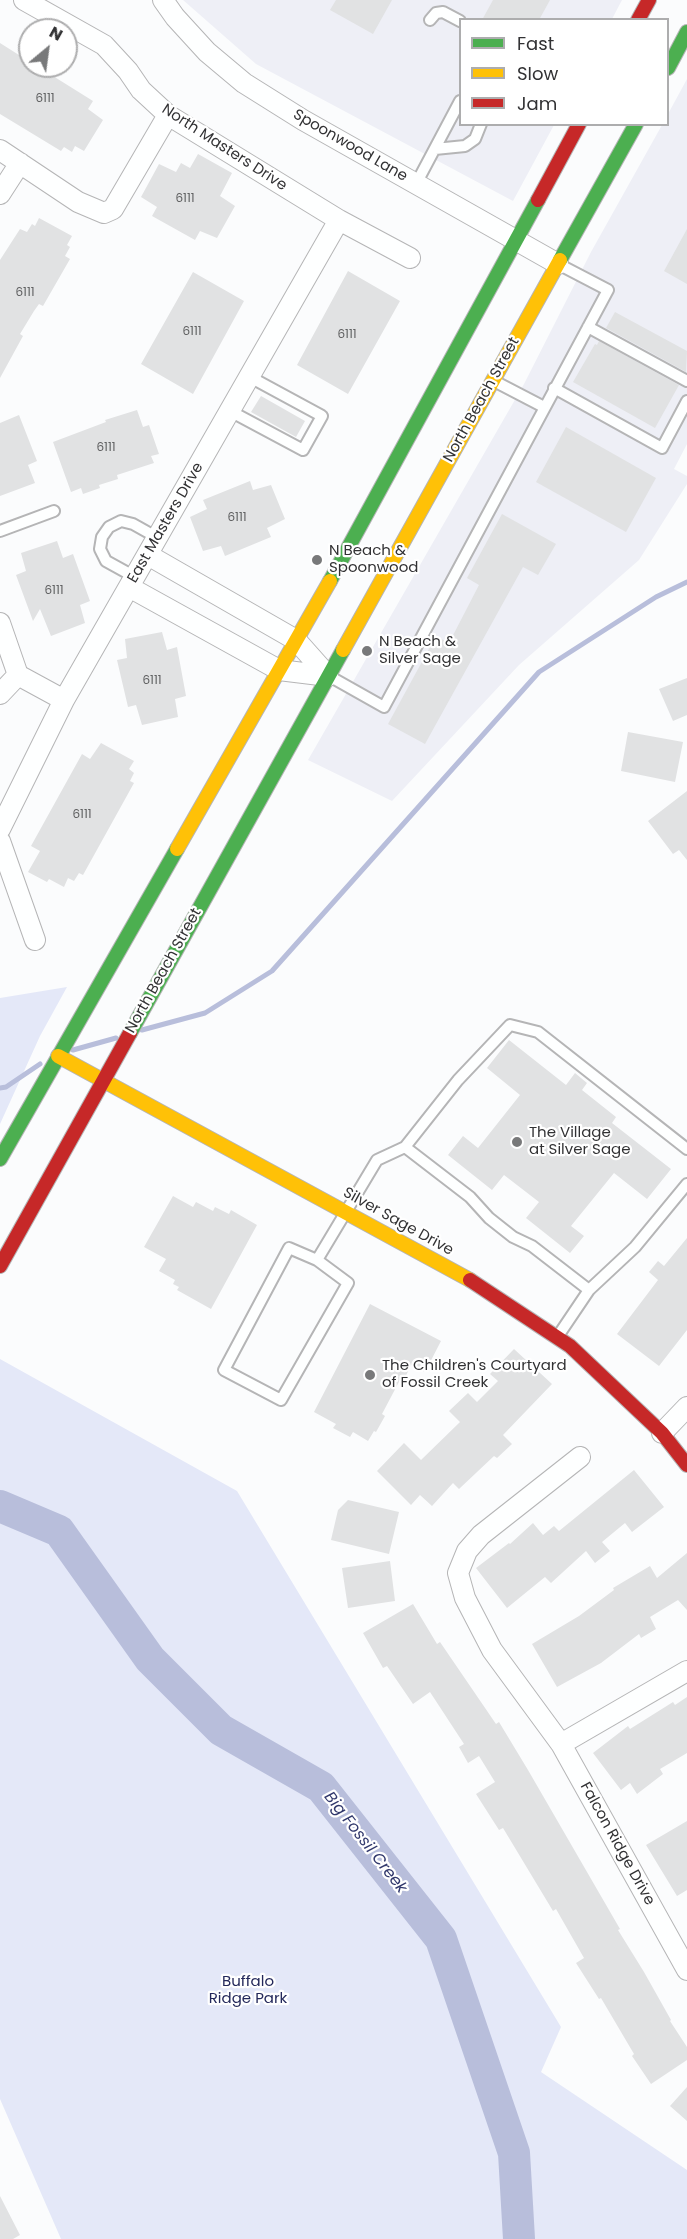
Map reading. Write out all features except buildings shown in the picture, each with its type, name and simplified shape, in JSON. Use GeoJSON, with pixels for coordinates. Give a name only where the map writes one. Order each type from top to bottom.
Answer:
{"type":"FeatureCollection","features":[{"type":"Feature","properties":{"kind":"main road"},"geometry":{"type":"LineString","coordinates":[[639,18],[649,0]]}},
{"type":"Feature","properties":{"kind":"main road"},"geometry":{"type":"LineString","coordinates":[[669,66],[687,32]]}},
{"type":"Feature","properties":{"kind":"main road"},"geometry":{"type":"LineString","coordinates":[[0,1160],[296,640],[578,126]]}},
{"type":"Feature","properties":{"kind":"main road","name":"North Beach Street"},"geometry":{"type":"LineString","coordinates":[[0,1266],[635,126]]}},
{"type":"Feature","properties":{"kind":"main road","name":"Silver Sage Drive"},"geometry":{"type":"LineString","coordinates":[[58,1056],[470,1280],[570,1346],[662,1433],[687,1465]]}},
{"type":"Feature","properties":{"kind":"street","name":"North Masters Drive"},"geometry":{"type":"LineString","coordinates":[[24,0],[104,45],[128,71],[141,90],[168,115],[339,220],[410,258]]}},
{"type":"Feature","properties":{"kind":"street","name":"Spoonwood Lane"},"geometry":{"type":"LineString","coordinates":[[163,0],[175,17],[207,52],[244,83],[303,120],[558,264]]}},
{"type":"Feature","properties":{"kind":"street"},"geometry":{"type":"LineString","coordinates":[[0,150],[78,202],[104,213],[113,209],[168,115]]}},
{"type":"Feature","properties":{"kind":"street"},"geometry":{"type":"LineString","coordinates":[[0,194],[20,162]]}},
{"type":"Feature","properties":{"kind":"street","name":"East Masters Drive"},"geometry":{"type":"LineString","coordinates":[[0,829],[64,700],[339,220]]}},
{"type":"Feature","properties":{"kind":"street"},"geometry":{"type":"LineString","coordinates":[[153,547],[296,640],[328,676]]}},
{"type":"Feature","properties":{"kind":"street"},"geometry":{"type":"LineString","coordinates":[[132,582],[279,669],[328,676]]}},
{"type":"Feature","properties":{"kind":"street"},"geometry":{"type":"LineString","coordinates":[[0,622],[18,675],[64,700]]}},
{"type":"Feature","properties":{"kind":"street"},"geometry":{"type":"LineString","coordinates":[[0,694],[18,675]]}},
{"type":"Feature","properties":{"kind":"street"},"geometry":{"type":"LineString","coordinates":[[0,840],[35,940]]}},
{"type":"Feature","properties":{"kind":"street"},"geometry":{"type":"LineString","coordinates":[[662,1433],[687,1407]]}},
{"type":"Feature","properties":{"kind":"street","name":"Falcon Ridge Drive"},"geometry":{"type":"LineString","coordinates":[[579,1457],[481,1535],[467,1551],[458,1573],[465,1598],[492,1650],[561,1744],[684,1956]]}},
{"type":"Feature","properties":{"kind":"street"},"geometry":{"type":"LineString","coordinates":[[561,1744],[687,1671]]}},
{"type":"Feature","properties":{"kind":"lane"},"geometry":{"type":"LineString","coordinates":[[430,21],[436,12],[443,12],[459,20]]}},
{"type":"Feature","properties":{"kind":"lane"},"geometry":{"type":"LineString","coordinates":[[416,184],[459,103]]}},
{"type":"Feature","properties":{"kind":"lane"},"geometry":{"type":"LineString","coordinates":[[435,149],[465,146],[475,139],[480,126]]}},
{"type":"Feature","properties":{"kind":"lane"},"geometry":{"type":"LineString","coordinates":[[328,676],[384,707],[608,290],[558,264]]}},
{"type":"Feature","properties":{"kind":"lane"},"geometry":{"type":"LineString","coordinates":[[588,327],[687,381]]}},
{"type":"Feature","properties":{"kind":"lane"},"geometry":{"type":"LineString","coordinates":[[230,411],[303,450],[313,433],[322,416],[250,377]]}},
{"type":"Feature","properties":{"kind":"lane"},"geometry":{"type":"LineString","coordinates":[[493,380],[544,407]]}},
{"type":"Feature","properties":{"kind":"lane"},"geometry":{"type":"LineString","coordinates":[[554,388],[662,448],[687,401]]}},
{"type":"Feature","properties":{"kind":"lane"},"geometry":{"type":"LineString","coordinates":[[0,531],[54,511]]}},
{"type":"Feature","properties":{"kind":"lane"},"geometry":{"type":"LineString","coordinates":[[132,582],[106,561],[100,549],[102,537],[109,528],[122,521],[133,524],[153,547]]}},
{"type":"Feature","properties":{"kind":"lane"},"geometry":{"type":"LineString","coordinates":[[317,1260],[377,1160],[405,1147],[458,1080],[510,1025],[538,1032],[687,1149]]}},
{"type":"Feature","properties":{"kind":"lane"},"geometry":{"type":"LineString","coordinates":[[405,1147],[470,1197],[489,1218],[513,1237],[531,1246],[589,1290]]}},
{"type":"Feature","properties":{"kind":"lane"},"geometry":{"type":"LineString","coordinates":[[557,1337],[589,1290],[635,1247],[687,1184]]}},
{"type":"Feature","properties":{"kind":"lane"},"geometry":{"type":"LineString","coordinates":[[288,1248],[317,1260],[348,1283],[281,1400],[225,1370],[288,1248]]}},
{"type":"Feature","properties":{"kind":"shaded area"},"geometry":{"type":"Polygon","coordinates":[[[183,0],[622,0],[613,18],[459,18],[459,126],[553,126],[513,201],[256,64],[183,0]]]}},
{"type":"Feature","properties":{"kind":"shaded area"},"geometry":{"type":"Polygon","coordinates":[[[687,79],[687,444],[674,469],[687,476],[687,484],[639,560],[519,665],[392,801],[308,760],[524,384],[591,252],[661,126],[669,126],[669,112],[687,79]]]}},
{"type":"Feature","properties":{"kind":"green space"},"geometry":{"type":"Polygon","coordinates":[[[67,987],[40,1036],[0,1124],[0,998],[67,987]]]}},
{"type":"Feature","properties":{"kind":"green space","name":"Buffalo Ridge Park"},"geometry":{"type":"Polygon","coordinates":[[[0,1359],[237,1491],[561,2027],[541,2072],[687,2170],[687,2239],[61,2239],[0,2099],[0,1359]]]}},
{"type":"Feature","properties":{"kind":"waterway"},"geometry":{"type":"LineString","coordinates":[[142,1030],[205,1013],[272,971],[539,672],[656,597],[687,582]]}},
{"type":"Feature","properties":{"kind":"waterway"},"geometry":{"type":"LineString","coordinates":[[73,1050],[116,1038]]}},
{"type":"Feature","properties":{"kind":"waterway"},"geometry":{"type":"LineString","coordinates":[[0,1088],[6,1087],[40,1064]]}},
{"type":"Feature","properties":{"kind":"waterway","name":"Big Fossil Creek"},"geometry":{"type":"LineString","coordinates":[[0,1506],[59,1531],[150,1659],[221,1730],[321,1787],[441,1939],[514,2153],[519,2239]]}},
{"type":"Feature","properties":{"kind":"traffic: fast"},"geometry":{"type":"LineString","coordinates":[[669,66],[687,32]]}},
{"type":"Feature","properties":{"kind":"traffic: fast"},"geometry":{"type":"LineString","coordinates":[[560,260],[635,126]]}},
{"type":"Feature","properties":{"kind":"traffic: fast"},"geometry":{"type":"LineString","coordinates":[[330,581],[538,200]]}},
{"type":"Feature","properties":{"kind":"traffic: fast"},"geometry":{"type":"LineString","coordinates":[[130,1033],[343,650]]}},
{"type":"Feature","properties":{"kind":"traffic: fast"},"geometry":{"type":"LineString","coordinates":[[0,1159],[177,849]]}},
{"type":"Feature","properties":{"kind":"traffic: slow"},"geometry":{"type":"LineString","coordinates":[[343,650],[560,260]]}},
{"type":"Feature","properties":{"kind":"traffic: slow"},"geometry":{"type":"LineString","coordinates":[[177,849],[330,581]]}},
{"type":"Feature","properties":{"kind":"traffic: slow"},"geometry":{"type":"LineString","coordinates":[[58,1056],[470,1280]]}},
{"type":"Feature","properties":{"kind":"traffic: jam"},"geometry":{"type":"LineString","coordinates":[[639,18],[649,0]]}},
{"type":"Feature","properties":{"kind":"traffic: jam"},"geometry":{"type":"LineString","coordinates":[[538,200],[578,126]]}},
{"type":"Feature","properties":{"kind":"traffic: jam"},"geometry":{"type":"LineString","coordinates":[[0,1266],[130,1033]]}},
{"type":"Feature","properties":{"kind":"traffic: jam"},"geometry":{"type":"LineString","coordinates":[[470,1280],[570,1346],[662,1433],[687,1465]]}},
{"type":"Feature","properties":{"kind":"place","name":"N Beach & Spoonwood"},"geometry":{"type":"Point","coordinates":[317,560]}},
{"type":"Feature","properties":{"kind":"place","name":"N Beach & Silver Sage"},"geometry":{"type":"Point","coordinates":[367,651]}},
{"type":"Feature","properties":{"kind":"place","name":"The Village at Silver Sage"},"geometry":{"type":"Point","coordinates":[517,1142]}},
{"type":"Feature","properties":{"kind":"place","name":"The Children's Courtyard of Fossil Creek"},"geometry":{"type":"Point","coordinates":[370,1375]}}]}
